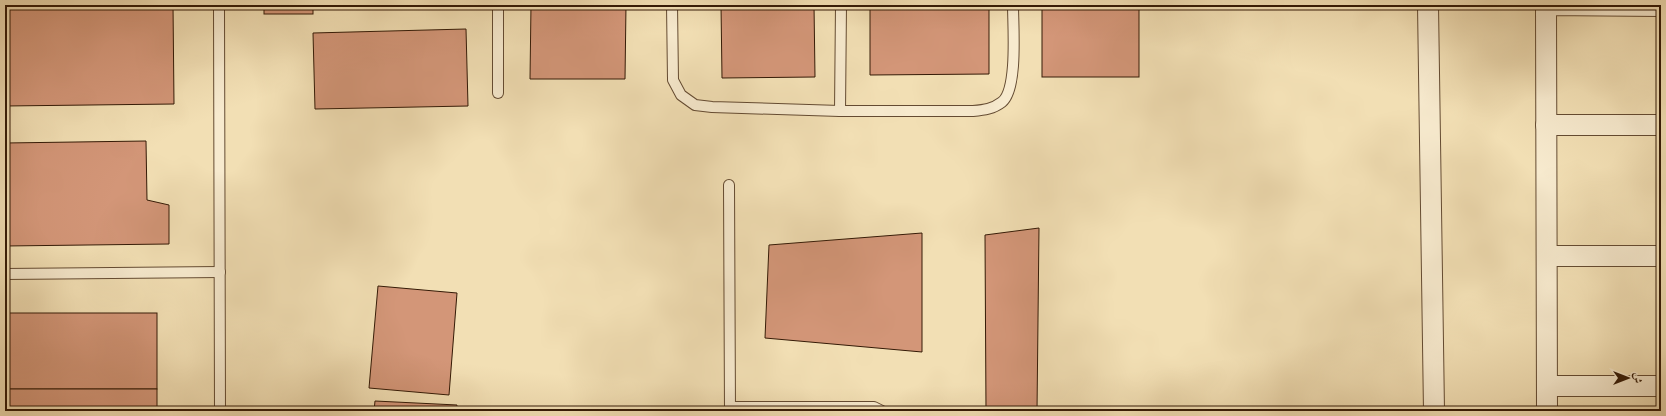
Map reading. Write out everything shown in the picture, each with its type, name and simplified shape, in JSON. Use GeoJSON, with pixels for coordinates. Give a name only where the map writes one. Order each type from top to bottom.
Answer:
{"type":"FeatureCollection","features":[{"type":"Feature","properties":{"kind":"street"},"geometry":{"type":"LineString","coordinates":[[1428,5],[1434,411]]}},
{"type":"Feature","properties":{"kind":"street"},"geometry":{"type":"LineString","coordinates":[[1547,411],[1548,256],[1546,5],[1661,6]]}},
{"type":"Feature","properties":{"kind":"street"},"geometry":{"type":"LineString","coordinates":[[1546,125],[1661,125]]}},
{"type":"Feature","properties":{"kind":"street"},"geometry":{"type":"LineString","coordinates":[[1548,256],[1661,256]]}},
{"type":"Feature","properties":{"kind":"street"},"geometry":{"type":"LineString","coordinates":[[1547,386],[1661,386]]}},
{"type":"Feature","properties":{"kind":"lane"},"geometry":{"type":"LineString","coordinates":[[219,5],[220,411]]}},
{"type":"Feature","properties":{"kind":"lane"},"geometry":{"type":"LineString","coordinates":[[498,5],[498,93]]}},
{"type":"Feature","properties":{"kind":"lane"},"geometry":{"type":"LineString","coordinates":[[672,5],[673,80],[681,95],[695,105],[712,107],[840,111],[989,110],[1003,101],[1011,87],[1013,5]]}},
{"type":"Feature","properties":{"kind":"lane"},"geometry":{"type":"LineString","coordinates":[[840,111],[841,5]]}},
{"type":"Feature","properties":{"kind":"lane"},"geometry":{"type":"LineString","coordinates":[[729,185],[730,409],[874,407],[882,411]]}},
{"type":"Feature","properties":{"kind":"lane"},"geometry":{"type":"LineString","coordinates":[[5,274],[220,272]]}},
{"type":"Feature","properties":{"kind":"building"},"geometry":{"type":"Polygon","coordinates":[[[5,5],[173,5],[174,104],[5,106],[5,5]]]}},
{"type":"Feature","properties":{"kind":"building"},"geometry":{"type":"Polygon","coordinates":[[[264,5],[313,5],[313,14],[264,14],[264,5]]]}},
{"type":"Feature","properties":{"kind":"building"},"geometry":{"type":"Polygon","coordinates":[[[531,5],[626,5],[625,79],[530,79],[531,5]]]}},
{"type":"Feature","properties":{"kind":"building"},"geometry":{"type":"Polygon","coordinates":[[[721,5],[814,5],[815,77],[722,78],[721,5]]]}},
{"type":"Feature","properties":{"kind":"building"},"geometry":{"type":"Polygon","coordinates":[[[870,5],[989,5],[989,74],[870,75],[870,5]]]}},
{"type":"Feature","properties":{"kind":"building"},"geometry":{"type":"Polygon","coordinates":[[[1042,5],[1139,5],[1139,77],[1042,77],[1042,5]]]}},
{"type":"Feature","properties":{"kind":"building"},"geometry":{"type":"Polygon","coordinates":[[[466,29],[468,106],[315,109],[313,33],[466,29]]]}},
{"type":"Feature","properties":{"kind":"building"},"geometry":{"type":"Polygon","coordinates":[[[146,141],[147,200],[169,205],[169,244],[5,246],[5,143],[146,141]]]}},
{"type":"Feature","properties":{"kind":"building"},"geometry":{"type":"Polygon","coordinates":[[[1039,228],[1037,411],[986,411],[985,235],[1039,228]]]}},
{"type":"Feature","properties":{"kind":"building"},"geometry":{"type":"Polygon","coordinates":[[[922,233],[922,352],[765,338],[769,245],[922,233]]]}},
{"type":"Feature","properties":{"kind":"building"},"geometry":{"type":"Polygon","coordinates":[[[378,286],[457,293],[449,395],[369,388],[378,286]]]}},
{"type":"Feature","properties":{"kind":"building"},"geometry":{"type":"Polygon","coordinates":[[[5,313],[157,313],[157,389],[5,389],[5,313]]]}},
{"type":"Feature","properties":{"kind":"building"},"geometry":{"type":"Polygon","coordinates":[[[5,389],[157,389],[157,411],[5,411],[5,389]]]}},
{"type":"Feature","properties":{"kind":"building"},"geometry":{"type":"Polygon","coordinates":[[[375,401],[457,405],[456,411],[374,411],[375,401]]]}}]}
